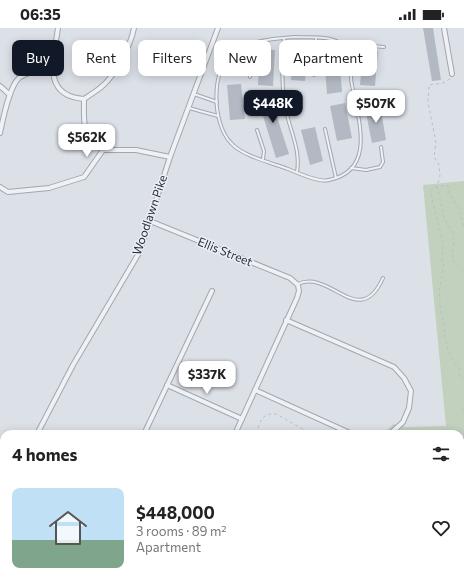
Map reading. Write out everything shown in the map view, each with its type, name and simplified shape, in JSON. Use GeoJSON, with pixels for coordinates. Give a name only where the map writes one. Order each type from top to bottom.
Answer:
{"type":"FeatureCollection","features":[{"type":"Feature","properties":{"kind":"street"},"geometry":{"type":"LineString","coordinates":[[56,40],[58,28]]}},
{"type":"Feature","properties":{"kind":"street"},"geometry":{"type":"LineString","coordinates":[[53,76],[55,83],[62,93],[74,98],[84,99],[102,88],[118,65],[133,37],[134,28]]}},
{"type":"Feature","properties":{"kind":"street","name":"Woodlawn Pike"},"geometry":{"type":"LineString","coordinates":[[39,430],[73,365],[139,253],[170,156],[218,28]]}},
{"type":"Feature","properties":{"kind":"street"},"geometry":{"type":"LineString","coordinates":[[444,28],[452,74]]}},
{"type":"Feature","properties":{"kind":"street"},"geometry":{"type":"LineString","coordinates":[[0,133],[10,95],[19,78],[24,76]]}},
{"type":"Feature","properties":{"kind":"street"},"geometry":{"type":"LineString","coordinates":[[0,86],[10,95]]}},
{"type":"Feature","properties":{"kind":"street"},"geometry":{"type":"LineString","coordinates":[[84,99],[84,126],[90,140],[103,150],[136,150],[170,156]]}},
{"type":"Feature","properties":{"kind":"street"},"geometry":{"type":"LineString","coordinates":[[0,187],[8,192],[49,188],[84,177],[103,150]]}},
{"type":"Feature","properties":{"kind":"street","name":"Ellis Street"},"geometry":{"type":"LineString","coordinates":[[150,221],[290,278],[298,285]]}},
{"type":"Feature","properties":{"kind":"street"},"geometry":{"type":"LineString","coordinates":[[237,430],[297,298],[299,291],[298,285]]}},
{"type":"Feature","properties":{"kind":"street"},"geometry":{"type":"LineString","coordinates":[[146,430],[212,290]]}},
{"type":"Feature","properties":{"kind":"street"},"geometry":{"type":"LineString","coordinates":[[286,320],[394,367],[404,378],[411,391],[409,408],[403,422],[394,430]]}},
{"type":"Feature","properties":{"kind":"street"},"geometry":{"type":"LineString","coordinates":[[166,385],[242,419]]}},
{"type":"Feature","properties":{"kind":"street"},"geometry":{"type":"LineString","coordinates":[[255,390],[343,430]]}},
{"type":"Feature","properties":{"kind":"lane"},"geometry":{"type":"LineString","coordinates":[[284,38],[282,84],[285,108],[298,153],[299,161],[297,172]]}},
{"type":"Feature","properties":{"kind":"lane"},"geometry":{"type":"LineString","coordinates":[[271,41],[284,38],[316,38],[334,40]]}},
{"type":"Feature","properties":{"kind":"lane"},"geometry":{"type":"LineString","coordinates":[[377,47],[384,48]]}},
{"type":"Feature","properties":{"kind":"lane"},"geometry":{"type":"LineString","coordinates":[[219,76],[216,96],[218,116],[223,132],[231,143],[238,149],[323,181],[336,178],[351,168],[358,157],[361,135],[351,76]]}},
{"type":"Feature","properties":{"kind":"lane"},"geometry":{"type":"LineString","coordinates":[[193,94],[217,102]]}},
{"type":"Feature","properties":{"kind":"lane"},"geometry":{"type":"LineString","coordinates":[[188,108],[218,116]]}},
{"type":"Feature","properties":{"kind":"lane"},"geometry":{"type":"LineString","coordinates":[[325,129],[336,178]]}},
{"type":"Feature","properties":{"kind":"lane"},"geometry":{"type":"LineString","coordinates":[[257,130],[264,151],[263,159]]}},
{"type":"Feature","properties":{"kind":"lane"},"geometry":{"type":"LineString","coordinates":[[351,168],[366,170],[380,166],[383,162],[381,147]]}},
{"type":"Feature","properties":{"kind":"lane"},"geometry":{"type":"LineString","coordinates":[[298,285],[304,282],[321,284],[354,300],[362,300],[370,297],[377,290],[383,278]]}},
{"type":"Feature","properties":{"kind":"path"},"geometry":{"type":"LineString","coordinates":[[452,74],[448,81],[430,85],[428,88],[428,102],[436,143],[434,157],[439,165],[440,176],[437,186],[445,220],[453,233],[453,262],[464,271],[464,276]]}},
{"type":"Feature","properties":{"kind":"path"},"geometry":{"type":"LineString","coordinates":[[464,226],[458,208],[449,194],[448,186],[437,186],[433,188],[430,192],[443,242],[442,259],[444,264],[439,292],[445,338],[450,353],[459,369],[460,377],[464,380]]}},
{"type":"Feature","properties":{"kind":"path"},"geometry":{"type":"LineString","coordinates":[[464,409],[461,411],[464,414]]}},
{"type":"Feature","properties":{"kind":"path"},"geometry":{"type":"LineString","coordinates":[[257,430],[262,417],[271,413],[276,414],[305,430]]}},
{"type":"Feature","properties":{"kind":"green space"},"geometry":{"type":"Polygon","coordinates":[[[464,181],[464,430],[387,430],[394,424],[406,427],[446,426],[423,185],[464,181]]]}},
{"type":"Feature","properties":{"kind":"building"},"geometry":{"type":"Polygon","coordinates":[[[423,28],[433,28],[441,80],[432,81],[423,28]]]}},
{"type":"Feature","properties":{"kind":"building"},"geometry":{"type":"Polygon","coordinates":[[[271,50],[275,50],[273,86],[258,85],[258,76],[271,76],[271,50]]]}},
{"type":"Feature","properties":{"kind":"building"},"geometry":{"type":"Polygon","coordinates":[[[291,76],[305,76],[305,81],[291,80],[291,76]]]}},
{"type":"Feature","properties":{"kind":"building"},"geometry":{"type":"Polygon","coordinates":[[[326,76],[341,76],[342,92],[327,94],[326,76]]]}},
{"type":"Feature","properties":{"kind":"building"},"geometry":{"type":"Polygon","coordinates":[[[361,76],[376,76],[375,86],[360,85],[361,76]]]}},
{"type":"Feature","properties":{"kind":"building"},"geometry":{"type":"Polygon","coordinates":[[[241,84],[245,119],[230,120],[227,85],[241,84]]]}},
{"type":"Feature","properties":{"kind":"building"},"geometry":{"type":"Polygon","coordinates":[[[273,91],[278,120],[289,154],[276,158],[263,116],[259,93],[273,91]]]}},
{"type":"Feature","properties":{"kind":"building"},"geometry":{"type":"Polygon","coordinates":[[[345,103],[352,138],[337,141],[330,106],[345,103]]]}},
{"type":"Feature","properties":{"kind":"building"},"geometry":{"type":"Polygon","coordinates":[[[380,105],[386,140],[372,143],[365,108],[380,105]]]}},
{"type":"Feature","properties":{"kind":"building"},"geometry":{"type":"Polygon","coordinates":[[[315,127],[323,161],[310,165],[301,130],[315,127]]]}}]}
